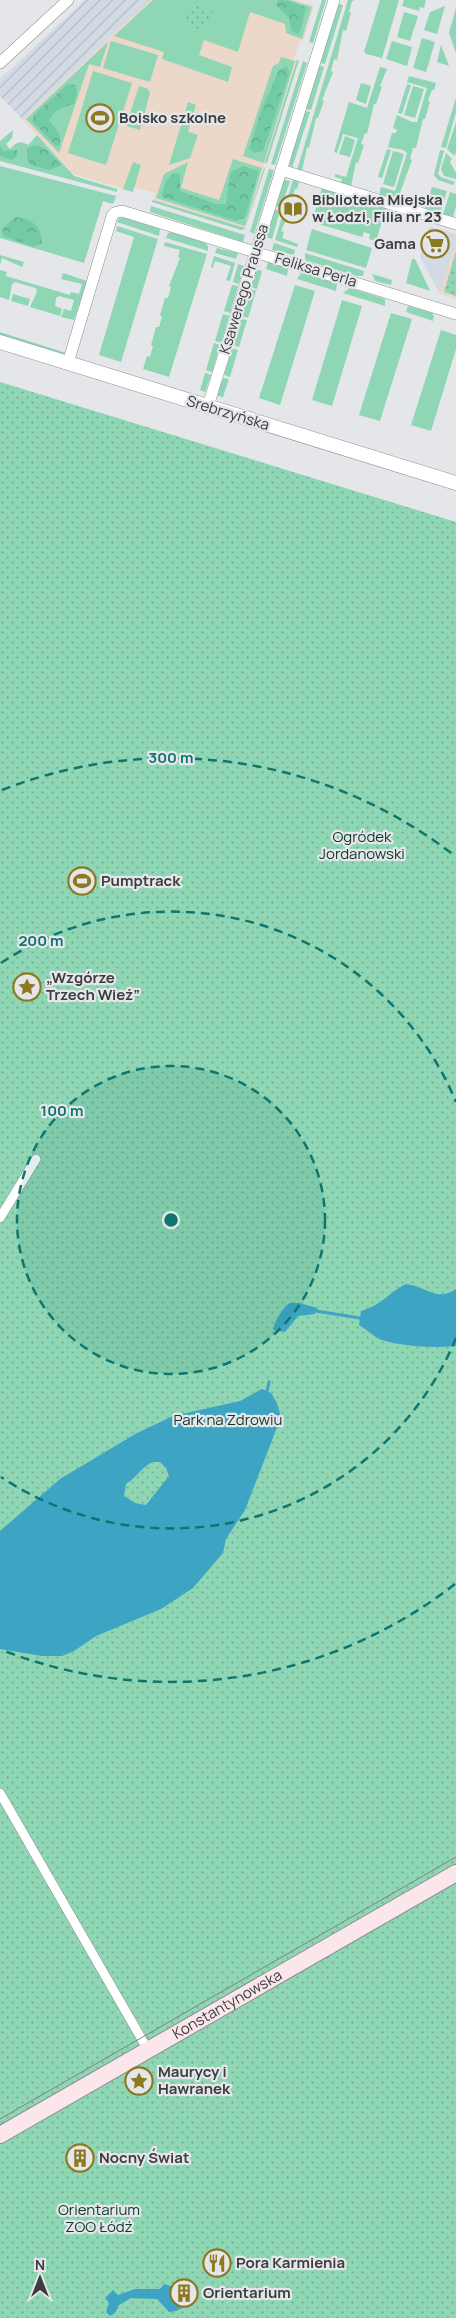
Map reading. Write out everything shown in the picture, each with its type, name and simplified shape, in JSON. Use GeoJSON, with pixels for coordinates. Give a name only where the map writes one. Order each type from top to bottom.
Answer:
{"type":"FeatureCollection","features":[{"type":"Feature","properties":{"kind":"main road","name":"Konstantynowska"},"geometry":{"type":"LineString","coordinates":[[0,2135],[456,1873]]}},
{"type":"Feature","properties":{"kind":"street"},"geometry":{"type":"LineString","coordinates":[[0,63],[68,0]]}},
{"type":"Feature","properties":{"kind":"street","name":"Ksawerego Praussa"},"geometry":{"type":"LineString","coordinates":[[208,406],[334,0]]}},
{"type":"Feature","properties":{"kind":"street"},"geometry":{"type":"LineString","coordinates":[[281,170],[456,224]]}},
{"type":"Feature","properties":{"kind":"street","name":"Feliksa Perla"},"geometry":{"type":"LineString","coordinates":[[68,363],[112,216],[118,211],[456,314]]}},
{"type":"Feature","properties":{"kind":"street","name":"Srebrzyńska"},"geometry":{"type":"LineString","coordinates":[[0,342],[456,484]]}},
{"type":"Feature","properties":{"kind":"street"},"geometry":{"type":"LineString","coordinates":[[0,1218],[36,1159]]}},
{"type":"Feature","properties":{"kind":"street"},"geometry":{"type":"LineString","coordinates":[[0,1793],[148,2050]]}},
{"type":"Feature","properties":{"kind":"shaded area"},"geometry":{"type":"Polygon","coordinates":[[[85,0],[150,0],[23,120],[0,96],[0,79],[85,0]]]}},
{"type":"Feature","properties":{"kind":"shaded area"},"geometry":{"type":"Polygon","coordinates":[[[150,0],[295,0],[314,6],[303,41],[300,40],[294,59],[297,60],[245,228],[153,200],[155,193],[134,187],[133,192],[73,174],[23,120],[150,0]]]}},
{"type":"Feature","properties":{"kind":"shaded area"},"geometry":{"type":"Polygon","coordinates":[[[429,227],[456,234],[456,242],[440,294],[420,257],[429,227]]]}},
{"type":"Feature","properties":{"kind":"shaded area"},"geometry":{"type":"Polygon","coordinates":[[[456,242],[456,299],[440,294],[456,242]]]}},
{"type":"Feature","properties":{"kind":"green space"},"geometry":{"type":"Polygon","coordinates":[[[153,0],[290,0],[312,7],[302,39],[286,33],[285,24],[250,12],[238,52],[204,40],[199,55],[232,67],[228,82],[162,59],[164,52],[114,36],[153,0]]]}},
{"type":"Feature","properties":{"kind":"green space"},"geometry":{"type":"Polygon","coordinates":[[[278,0],[306,7],[301,29],[297,34],[291,30],[289,18],[276,5],[278,0]]]}},
{"type":"Feature","properties":{"kind":"green space"},"geometry":{"type":"Polygon","coordinates":[[[322,0],[326,0],[313,43],[309,42],[322,0]]]}},
{"type":"Feature","properties":{"kind":"green space"},"geometry":{"type":"Polygon","coordinates":[[[348,0],[355,0],[352,1],[346,31],[343,30],[337,60],[334,59],[331,71],[333,72],[322,100],[324,101],[318,118],[316,118],[302,171],[297,170],[348,0]]]}},
{"type":"Feature","properties":{"kind":"green space"},"geometry":{"type":"Polygon","coordinates":[[[380,0],[399,0],[382,58],[364,52],[380,0]]]}},
{"type":"Feature","properties":{"kind":"green space"},"geometry":{"type":"Polygon","coordinates":[[[404,0],[426,0],[424,8],[420,7],[419,11],[402,6],[404,0]]]}},
{"type":"Feature","properties":{"kind":"green space"},"geometry":{"type":"Polygon","coordinates":[[[339,4],[343,5],[325,64],[320,63],[339,4]]]}},
{"type":"Feature","properties":{"kind":"green space"},"geometry":{"type":"Polygon","coordinates":[[[197,5],[213,11],[207,27],[200,26],[199,32],[190,29],[192,23],[185,21],[189,9],[194,11],[197,5]]]}},
{"type":"Feature","properties":{"kind":"green space"},"geometry":{"type":"Polygon","coordinates":[[[445,6],[437,34],[424,30],[430,12],[445,6]]]}},
{"type":"Feature","properties":{"kind":"green space"},"geometry":{"type":"Polygon","coordinates":[[[456,8],[456,53],[449,33],[456,8]]]}},
{"type":"Feature","properties":{"kind":"green space"},"geometry":{"type":"Polygon","coordinates":[[[404,12],[418,16],[410,41],[397,37],[404,12]]]}},
{"type":"Feature","properties":{"kind":"green space"},"geometry":{"type":"Polygon","coordinates":[[[422,38],[435,42],[426,72],[413,68],[422,38]]]}},
{"type":"Feature","properties":{"kind":"green space","name":"Boisko szkolne"},"geometry":{"type":"Polygon","coordinates":[[[111,41],[158,55],[150,82],[103,68],[111,41]]]}},
{"type":"Feature","properties":{"kind":"green space"},"geometry":{"type":"Polygon","coordinates":[[[392,41],[412,47],[407,66],[386,59],[392,41]]]}},
{"type":"Feature","properties":{"kind":"green space"},"geometry":{"type":"Polygon","coordinates":[[[108,42],[100,67],[89,64],[59,153],[26,119],[108,42]]]}},
{"type":"Feature","properties":{"kind":"green space"},"geometry":{"type":"Polygon","coordinates":[[[441,45],[449,66],[437,62],[441,45]]]}},
{"type":"Feature","properties":{"kind":"green space"},"geometry":{"type":"Polygon","coordinates":[[[281,57],[295,61],[264,163],[243,156],[273,66],[279,63],[281,57]]]}},
{"type":"Feature","properties":{"kind":"green space"},"geometry":{"type":"Polygon","coordinates":[[[297,60],[299,60],[267,163],[265,163],[297,60]]]}},
{"type":"Feature","properties":{"kind":"green space"},"geometry":{"type":"Polygon","coordinates":[[[303,61],[307,63],[275,165],[271,164],[303,61]]]}},
{"type":"Feature","properties":{"kind":"green space"},"geometry":{"type":"Polygon","coordinates":[[[319,65],[324,67],[311,110],[306,109],[319,65]]]}},
{"type":"Feature","properties":{"kind":"green space"},"geometry":{"type":"Polygon","coordinates":[[[287,66],[289,74],[263,151],[255,153],[249,149],[261,111],[279,70],[287,66]]]}},
{"type":"Feature","properties":{"kind":"green space"},"geometry":{"type":"Polygon","coordinates":[[[380,67],[387,69],[380,86],[382,87],[376,104],[374,104],[367,134],[365,133],[361,144],[364,145],[358,163],[356,162],[351,186],[341,183],[342,179],[335,177],[335,174],[346,177],[358,138],[343,134],[337,153],[334,152],[349,102],[367,108],[380,67]]]}},
{"type":"Feature","properties":{"kind":"green space","name":"Boisko szkolne"},"geometry":{"type":"Polygon","coordinates":[[[93,71],[132,83],[106,165],[68,153],[93,71]]]}},
{"type":"Feature","properties":{"kind":"green space"},"geometry":{"type":"Polygon","coordinates":[[[409,76],[436,83],[428,101],[430,102],[425,119],[423,119],[416,148],[413,148],[410,159],[412,160],[397,201],[379,195],[381,187],[395,191],[407,153],[403,150],[388,147],[392,133],[396,133],[397,130],[393,128],[397,115],[412,122],[417,122],[427,88],[407,82],[409,76]]]}},
{"type":"Feature","properties":{"kind":"green space"},"geometry":{"type":"Polygon","coordinates":[[[361,83],[371,86],[366,104],[356,100],[361,83]]]}},
{"type":"Feature","properties":{"kind":"green space"},"geometry":{"type":"Polygon","coordinates":[[[68,84],[76,85],[77,94],[74,104],[59,109],[49,121],[59,134],[60,145],[56,146],[32,121],[34,115],[68,84]]]}},
{"type":"Feature","properties":{"kind":"green space"},"geometry":{"type":"Polygon","coordinates":[[[407,84],[411,85],[402,114],[398,113],[407,84]]]}},
{"type":"Feature","properties":{"kind":"green space"},"geometry":{"type":"Polygon","coordinates":[[[139,86],[148,89],[150,93],[140,130],[126,126],[139,86]]]}},
{"type":"Feature","properties":{"kind":"green space"},"geometry":{"type":"Polygon","coordinates":[[[413,86],[424,89],[415,118],[404,115],[413,86]]]}},
{"type":"Feature","properties":{"kind":"green space"},"geometry":{"type":"Polygon","coordinates":[[[456,98],[456,112],[446,148],[441,147],[456,98]]]}},
{"type":"Feature","properties":{"kind":"green space"},"geometry":{"type":"Polygon","coordinates":[[[188,102],[196,105],[188,132],[198,135],[190,158],[169,165],[188,102]]]}},
{"type":"Feature","properties":{"kind":"green space"},"geometry":{"type":"Polygon","coordinates":[[[305,111],[310,112],[292,168],[289,164],[305,111]]]}},
{"type":"Feature","properties":{"kind":"green space"},"geometry":{"type":"Polygon","coordinates":[[[456,122],[456,153],[454,156],[447,149],[456,122]]]}},
{"type":"Feature","properties":{"kind":"green space"},"geometry":{"type":"Polygon","coordinates":[[[13,130],[12,138],[6,144],[10,149],[19,142],[28,145],[37,135],[74,176],[117,189],[117,192],[0,161],[0,141],[13,130]]]}},
{"type":"Feature","properties":{"kind":"green space"},"geometry":{"type":"Polygon","coordinates":[[[345,136],[355,140],[350,157],[339,154],[345,136]]]}},
{"type":"Feature","properties":{"kind":"green space"},"geometry":{"type":"Polygon","coordinates":[[[34,145],[46,149],[61,165],[50,170],[30,165],[27,158],[27,149],[34,145]]]}},
{"type":"Feature","properties":{"kind":"green space"},"geometry":{"type":"Polygon","coordinates":[[[0,146],[3,151],[17,150],[17,156],[12,160],[0,156],[0,146]]]}},
{"type":"Feature","properties":{"kind":"green space"},"geometry":{"type":"Polygon","coordinates":[[[387,149],[391,150],[382,178],[378,177],[387,149]]]}},
{"type":"Feature","properties":{"kind":"green space"},"geometry":{"type":"Polygon","coordinates":[[[440,150],[444,151],[438,174],[455,182],[453,185],[438,180],[434,175],[440,150]]]}},
{"type":"Feature","properties":{"kind":"green space"},"geometry":{"type":"Polygon","coordinates":[[[393,151],[404,154],[394,187],[383,184],[393,151]]]}},
{"type":"Feature","properties":{"kind":"green space"},"geometry":{"type":"Polygon","coordinates":[[[446,153],[452,159],[450,162],[456,173],[456,179],[444,176],[441,169],[446,153]]]}},
{"type":"Feature","properties":{"kind":"green space"},"geometry":{"type":"Polygon","coordinates":[[[233,159],[262,168],[245,226],[156,198],[164,174],[188,162],[181,188],[219,200],[233,159]]]}},
{"type":"Feature","properties":{"kind":"green space"},"geometry":{"type":"Polygon","coordinates":[[[133,162],[141,165],[133,192],[123,189],[133,162]]]}},
{"type":"Feature","properties":{"kind":"green space"},"geometry":{"type":"Polygon","coordinates":[[[0,166],[116,196],[113,204],[103,201],[84,263],[0,238],[0,166]]]}},
{"type":"Feature","properties":{"kind":"green space"},"geometry":{"type":"Polygon","coordinates":[[[243,166],[259,171],[245,217],[236,221],[162,197],[165,184],[174,173],[180,174],[180,191],[216,204],[226,204],[230,175],[233,171],[243,166]]]}},
{"type":"Feature","properties":{"kind":"green space"},"geometry":{"type":"Polygon","coordinates":[[[264,168],[245,229],[241,230],[152,202],[153,200],[245,228],[264,168]]]}},
{"type":"Feature","properties":{"kind":"green space"},"geometry":{"type":"Polygon","coordinates":[[[269,169],[274,170],[254,234],[250,232],[269,169]]]}},
{"type":"Feature","properties":{"kind":"green space"},"geometry":{"type":"Polygon","coordinates":[[[284,180],[290,181],[281,208],[276,206],[284,180]]]}},
{"type":"Feature","properties":{"kind":"green space"},"geometry":{"type":"Polygon","coordinates":[[[293,180],[299,182],[281,231],[284,232],[282,238],[298,244],[297,247],[275,240],[293,180]]]}},
{"type":"Feature","properties":{"kind":"green space"},"geometry":{"type":"Polygon","coordinates":[[[432,187],[447,191],[440,213],[425,208],[432,187]]]}},
{"type":"Feature","properties":{"kind":"green space"},"geometry":{"type":"Polygon","coordinates":[[[322,188],[386,208],[376,241],[369,239],[370,234],[364,232],[362,237],[312,222],[322,188]]]}},
{"type":"Feature","properties":{"kind":"green space"},"geometry":{"type":"Polygon","coordinates":[[[450,192],[456,194],[456,206],[453,217],[443,214],[450,192]]]}},
{"type":"Feature","properties":{"kind":"green space"},"geometry":{"type":"Polygon","coordinates":[[[151,206],[245,235],[243,242],[150,212],[151,206]]]}},
{"type":"Feature","properties":{"kind":"green space"},"geometry":{"type":"Polygon","coordinates":[[[338,206],[361,213],[359,221],[336,214],[338,206]]]}},
{"type":"Feature","properties":{"kind":"green space"},"geometry":{"type":"Polygon","coordinates":[[[275,209],[280,211],[272,239],[266,237],[275,209]]]}},
{"type":"Feature","properties":{"kind":"green space"},"geometry":{"type":"Polygon","coordinates":[[[16,217],[31,222],[38,228],[42,243],[33,247],[4,236],[2,229],[16,217]]]}},
{"type":"Feature","properties":{"kind":"green space"},"geometry":{"type":"Polygon","coordinates":[[[119,218],[125,218],[160,229],[159,236],[117,222],[119,218]]]}},
{"type":"Feature","properties":{"kind":"green space"},"geometry":{"type":"Polygon","coordinates":[[[117,226],[158,239],[121,362],[99,355],[134,237],[116,231],[117,226]]]}},
{"type":"Feature","properties":{"kind":"green space"},"geometry":{"type":"Polygon","coordinates":[[[312,229],[372,248],[366,268],[306,250],[312,229]]]}},
{"type":"Feature","properties":{"kind":"green space"},"geometry":{"type":"Polygon","coordinates":[[[172,232],[205,243],[208,246],[208,251],[166,238],[168,233],[172,232]]]}},
{"type":"Feature","properties":{"kind":"green space"},"geometry":{"type":"Polygon","coordinates":[[[165,242],[207,254],[169,377],[143,369],[147,356],[150,357],[156,327],[159,327],[165,298],[168,298],[171,287],[169,286],[180,258],[178,257],[180,250],[164,246],[165,242]]]}},
{"type":"Feature","properties":{"kind":"green space"},"geometry":{"type":"Polygon","coordinates":[[[274,243],[295,250],[294,255],[272,250],[274,243]]]}},
{"type":"Feature","properties":{"kind":"green space"},"geometry":{"type":"Polygon","coordinates":[[[217,248],[238,253],[236,259],[215,253],[217,248]]]}},
{"type":"Feature","properties":{"kind":"green space"},"geometry":{"type":"Polygon","coordinates":[[[456,251],[456,296],[444,292],[456,251]]]}},
{"type":"Feature","properties":{"kind":"green space"},"geometry":{"type":"Polygon","coordinates":[[[305,253],[364,271],[363,276],[357,276],[305,260],[305,253]]]}},
{"type":"Feature","properties":{"kind":"green space"},"geometry":{"type":"Polygon","coordinates":[[[0,255],[24,262],[22,267],[2,258],[0,265],[0,255]]]}},
{"type":"Feature","properties":{"kind":"green space"},"geometry":{"type":"Polygon","coordinates":[[[214,256],[235,263],[230,281],[226,280],[231,266],[215,261],[213,268],[211,267],[214,256]]]}},
{"type":"Feature","properties":{"kind":"green space"},"geometry":{"type":"Polygon","coordinates":[[[412,259],[415,259],[430,291],[406,283],[412,259]]]}},
{"type":"Feature","properties":{"kind":"green space"},"geometry":{"type":"Polygon","coordinates":[[[268,262],[288,268],[287,276],[266,269],[268,262]]]}},
{"type":"Feature","properties":{"kind":"green space"},"geometry":{"type":"Polygon","coordinates":[[[238,264],[244,266],[239,284],[233,282],[238,264]]]}},
{"type":"Feature","properties":{"kind":"green space"},"geometry":{"type":"Polygon","coordinates":[[[256,269],[262,271],[257,289],[250,287],[256,269]]]}},
{"type":"Feature","properties":{"kind":"green space"},"geometry":{"type":"Polygon","coordinates":[[[0,270],[7,272],[6,276],[70,295],[71,292],[79,294],[82,284],[61,279],[63,273],[87,281],[74,320],[61,317],[64,309],[71,311],[74,300],[59,296],[56,298],[55,306],[62,309],[60,316],[30,307],[37,292],[36,288],[15,282],[12,284],[9,300],[0,297],[0,270]]]}},
{"type":"Feature","properties":{"kind":"green space"},"geometry":{"type":"Polygon","coordinates":[[[302,272],[337,284],[336,291],[297,279],[302,272]]]}},
{"type":"Feature","properties":{"kind":"green space"},"geometry":{"type":"Polygon","coordinates":[[[372,274],[392,280],[391,285],[375,281],[372,274]]]}},
{"type":"Feature","properties":{"kind":"green space"},"geometry":{"type":"Polygon","coordinates":[[[232,285],[238,286],[230,313],[224,311],[232,285]]]}},
{"type":"Feature","properties":{"kind":"green space"},"geometry":{"type":"Polygon","coordinates":[[[295,285],[315,291],[280,405],[259,398],[295,285]]]}},
{"type":"Feature","properties":{"kind":"green space"},"geometry":{"type":"Polygon","coordinates":[[[350,288],[385,299],[385,306],[343,293],[350,288]]]}},
{"type":"Feature","properties":{"kind":"green space"},"geometry":{"type":"Polygon","coordinates":[[[250,289],[256,291],[248,318],[242,316],[250,289]]]}},
{"type":"Feature","properties":{"kind":"green space"},"geometry":{"type":"Polygon","coordinates":[[[13,294],[30,299],[28,306],[11,301],[13,294]]]}},
{"type":"Feature","properties":{"kind":"green space"},"geometry":{"type":"Polygon","coordinates":[[[342,300],[362,306],[332,406],[312,400],[342,300]]]}},
{"type":"Feature","properties":{"kind":"green space"},"geometry":{"type":"Polygon","coordinates":[[[408,306],[432,313],[434,316],[433,321],[406,312],[408,306]]]}},
{"type":"Feature","properties":{"kind":"green space"},"geometry":{"type":"Polygon","coordinates":[[[391,313],[412,319],[380,421],[359,415],[391,313]]]}},
{"type":"Feature","properties":{"kind":"green space"},"geometry":{"type":"Polygon","coordinates":[[[223,314],[229,316],[221,343],[215,341],[223,314]]]}},
{"type":"Feature","properties":{"kind":"green space"},"geometry":{"type":"Polygon","coordinates":[[[241,319],[247,320],[239,347],[233,345],[241,319]]]}},
{"type":"Feature","properties":{"kind":"green space"},"geometry":{"type":"Polygon","coordinates":[[[441,330],[456,335],[456,349],[431,431],[411,425],[441,330]]]}},
{"type":"Feature","properties":{"kind":"green space"},"geometry":{"type":"Polygon","coordinates":[[[0,332],[66,353],[64,355],[0,335],[0,332]]]}},
{"type":"Feature","properties":{"kind":"green space"},"geometry":{"type":"Polygon","coordinates":[[[214,343],[220,345],[212,372],[206,370],[214,343]]]}},
{"type":"Feature","properties":{"kind":"green space"},"geometry":{"type":"Polygon","coordinates":[[[232,348],[238,350],[230,377],[224,375],[232,348]]]}},
{"type":"Feature","properties":{"kind":"green space"},"geometry":{"type":"Polygon","coordinates":[[[205,373],[211,375],[205,392],[200,390],[205,373]]]}},
{"type":"Feature","properties":{"kind":"green space"},"geometry":{"type":"Polygon","coordinates":[[[223,378],[229,379],[223,397],[218,396],[217,393],[223,378]]]}},
{"type":"Feature","properties":{"kind":"green space","name":"Park na Zdrowiu"},"geometry":{"type":"Polygon","coordinates":[[[0,382],[456,522],[456,2318],[0,2318],[0,382]]]}},
{"type":"Feature","properties":{"kind":"water"},"geometry":{"type":"Polygon","coordinates":[[[406,1284],[437,1294],[449,1293],[456,1289],[456,1346],[438,1347],[400,1344],[379,1339],[359,1325],[361,1311],[374,1306],[406,1284]]]}},
{"type":"Feature","properties":{"kind":"water"},"geometry":{"type":"Polygon","coordinates":[[[290,1303],[300,1303],[317,1308],[315,1314],[298,1316],[285,1332],[273,1330],[279,1315],[290,1303]]]}},
{"type":"Feature","properties":{"kind":"water"},"geometry":{"type":"Polygon","coordinates":[[[262,1389],[271,1393],[277,1403],[281,1417],[245,1510],[226,1539],[223,1553],[193,1588],[161,1609],[96,1636],[74,1651],[62,1656],[42,1656],[0,1649],[0,1531],[60,1479],[137,1433],[173,1416],[240,1401],[262,1389]],[[160,1462],[148,1464],[126,1484],[124,1496],[135,1503],[146,1505],[169,1476],[166,1468],[160,1462]]]}},
{"type":"Feature","properties":{"kind":"water"},"geometry":{"type":"Polygon","coordinates":[[[164,2284],[171,2286],[175,2284],[188,2305],[169,2312],[157,2299],[131,2298],[119,2305],[115,2313],[110,2316],[106,2312],[109,2303],[105,2298],[113,2290],[118,2295],[135,2289],[160,2289],[164,2284]]]}},
{"type":"Feature","properties":{"kind":"waterway"},"geometry":{"type":"LineString","coordinates":[[316,1311],[360,1318]]}},
{"type":"Feature","properties":{"kind":"waterway"},"geometry":{"type":"LineString","coordinates":[[267,1391],[269,1382]]}},
{"type":"Feature","properties":{"kind":"tram line"},"geometry":{"type":"LineString","coordinates":[[0,2119],[456,1857]]}},
{"type":"Feature","properties":{"kind":"place","name":"Boisko szkolne"},"geometry":{"type":"Point","coordinates":[100,118]}},
{"type":"Feature","properties":{"kind":"place","name":"Biblioteka Miejska w Łodzi, Filia nr 23"},"geometry":{"type":"Point","coordinates":[293,209]}},
{"type":"Feature","properties":{"kind":"place","name":"Gama"},"geometry":{"type":"Point","coordinates":[435,244]}},
{"type":"Feature","properties":{"kind":"place","name":"Pumptrack"},"geometry":{"type":"Point","coordinates":[82,881]}},
{"type":"Feature","properties":{"kind":"place","name":"„Wzgórze Trzech Wież”"},"geometry":{"type":"Point","coordinates":[27,987]}},
{"type":"Feature","properties":{"kind":"place","name":"Maurycy i Hawranek"},"geometry":{"type":"Point","coordinates":[139,2081]}},
{"type":"Feature","properties":{"kind":"place","name":"Nocny Świat"},"geometry":{"type":"Point","coordinates":[80,2158]}},
{"type":"Feature","properties":{"kind":"place","name":"Pora Karmienia"},"geometry":{"type":"Point","coordinates":[217,2263]}},
{"type":"Feature","properties":{"kind":"place","name":"Orientarium"},"geometry":{"type":"Point","coordinates":[184,2293]}},
{"type":"Feature","properties":{"kind":"park label","name":"Ogródek Jordanowski"},"geometry":{"type":"Point","coordinates":[362,846]}},
{"type":"Feature","properties":{"kind":"park label","name":"Orientarium ZOO Łódź"},"geometry":{"type":"Point","coordinates":[99,2218]}}]}
